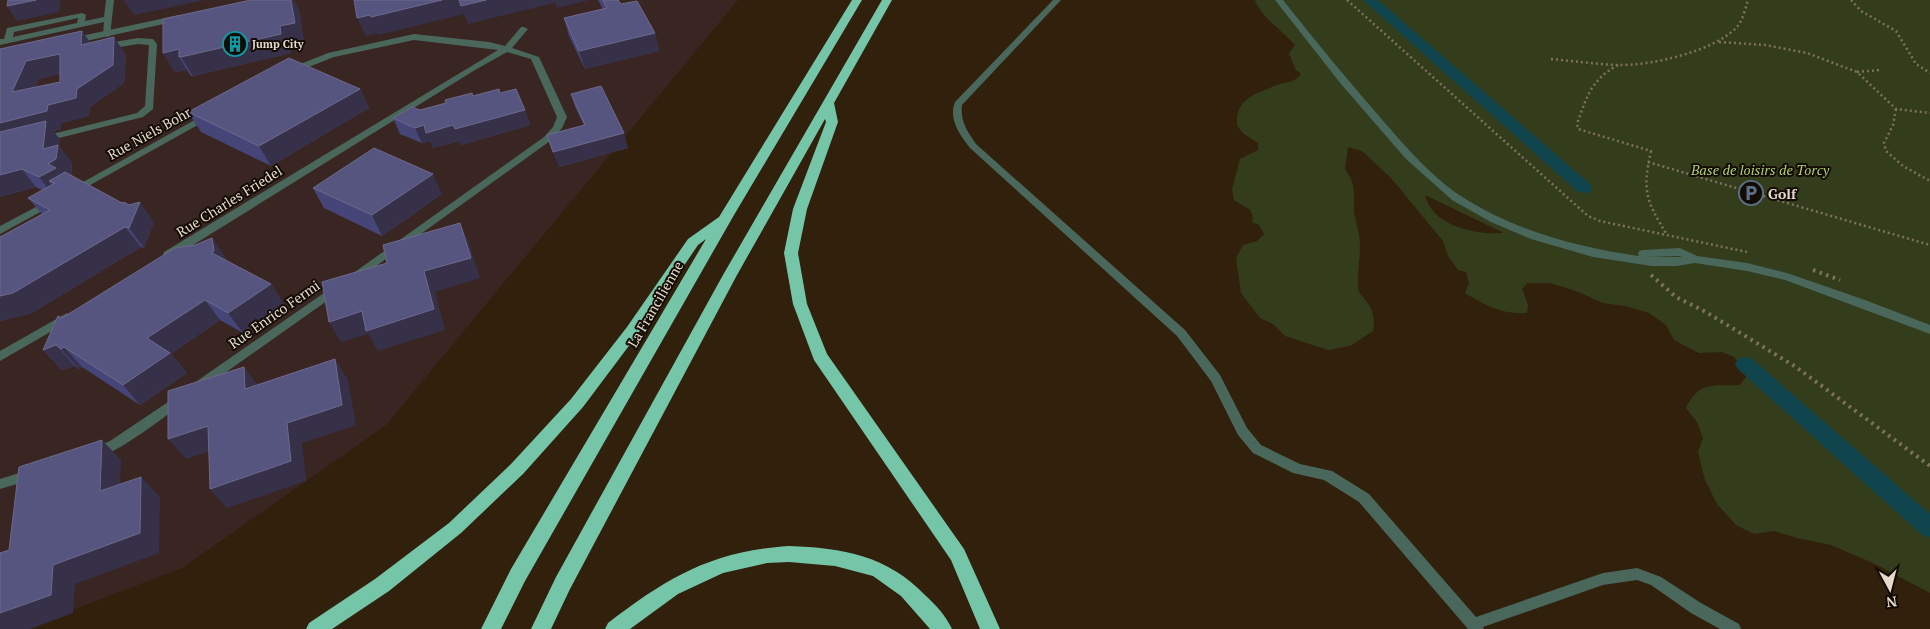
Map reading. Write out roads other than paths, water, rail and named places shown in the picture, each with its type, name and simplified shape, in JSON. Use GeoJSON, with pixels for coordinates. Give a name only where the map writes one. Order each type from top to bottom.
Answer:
{"type":"FeatureCollection","features":[{"type":"Feature","properties":{"kind":"highway","name":"La Francilienne"},"geometry":{"type":"LineString","coordinates":[[491,629],[518,574],[727,215],[857,0]]}},
{"type":"Feature","properties":{"kind":"highway"},"geometry":{"type":"LineString","coordinates":[[541,629],[563,584],[730,275],[887,0]]}},
{"type":"Feature","properties":{"kind":"highway"},"geometry":{"type":"LineString","coordinates":[[828,105],[832,122],[800,209],[791,253],[800,304],[820,356],[958,555],[990,629]]}},
{"type":"Feature","properties":{"kind":"highway"},"geometry":{"type":"LineString","coordinates":[[316,629],[382,585],[455,528],[517,469],[577,403],[632,331],[692,242],[727,215]]}},
{"type":"Feature","properties":{"kind":"highway"},"geometry":{"type":"LineString","coordinates":[[615,629],[680,583],[730,563],[768,554],[818,556],[846,560],[882,571],[928,609],[942,629]]}},
{"type":"Feature","properties":{"kind":"street"},"geometry":{"type":"LineString","coordinates":[[58,44],[193,15]]}},
{"type":"Feature","properties":{"kind":"lane"},"geometry":{"type":"LineString","coordinates":[[107,34],[110,0]]}},
{"type":"Feature","properties":{"kind":"lane"},"geometry":{"type":"LineString","coordinates":[[1057,0],[958,104],[955,115],[961,130],[973,146],[1181,333],[1216,378],[1242,431],[1257,449],[1298,469],[1327,475],[1364,498],[1475,626],[1604,579],[1637,574],[1656,581],[1696,608],[1734,629]]}},
{"type":"Feature","properties":{"kind":"lane"},"geometry":{"type":"LineString","coordinates":[[1279,0],[1376,120],[1414,162],[1456,198],[1495,220],[1575,249],[1663,263],[1695,258]]}},
{"type":"Feature","properties":{"kind":"lane"},"geometry":{"type":"LineString","coordinates":[[1286,0],[1352,82],[1417,155],[1445,181],[1471,201],[1510,220],[1564,239],[1640,254],[1656,255],[1680,252],[1695,258],[1747,268],[1787,278],[1861,303],[1930,330]]}},
{"type":"Feature","properties":{"kind":"lane"},"geometry":{"type":"LineString","coordinates":[[4,41],[109,18]]}},
{"type":"Feature","properties":{"kind":"lane"},"geometry":{"type":"LineString","coordinates":[[174,19],[176,25],[184,28]]}},
{"type":"Feature","properties":{"kind":"lane"},"geometry":{"type":"LineString","coordinates":[[278,77],[317,60],[405,38],[429,37],[508,48],[524,29]]}},
{"type":"Feature","properties":{"kind":"lane"},"geometry":{"type":"LineString","coordinates":[[37,140],[146,112],[151,102],[153,44],[150,41],[138,41],[114,45]]}},
{"type":"Feature","properties":{"kind":"lane","name":"Rue Enrico Fermi"},"geometry":{"type":"LineString","coordinates":[[81,458],[114,445],[142,426],[547,139],[557,128],[562,117],[535,57],[508,48]]}},
{"type":"Feature","properties":{"kind":"lane","name":"Rue Charles Friedel"},"geometry":{"type":"LineString","coordinates":[[160,259],[472,68],[508,48]]}},
{"type":"Feature","properties":{"kind":"lane","name":"Rue Niels Bohr"},"geometry":{"type":"LineString","coordinates":[[0,231],[215,112]]}},
{"type":"Feature","properties":{"kind":"lane"},"geometry":{"type":"LineString","coordinates":[[0,358],[76,311]]}},
{"type":"Feature","properties":{"kind":"lane"},"geometry":{"type":"LineString","coordinates":[[0,484],[45,470]]}},
{"type":"Feature","properties":{"kind":"waterway"},"geometry":{"type":"LineString","coordinates":[[1370,0],[1584,188]]}},
{"type":"Feature","properties":{"kind":"waterway"},"geometry":{"type":"LineString","coordinates":[[1745,364],[1930,528]]}},
{"type":"Feature","properties":{"kind":"place","name":"Jump City"},"geometry":{"type":"Point","coordinates":[235,44]}},
{"type":"Feature","properties":{"kind":"place","name":"Golf"},"geometry":{"type":"Point","coordinates":[1751,193]}},
{"type":"Feature","properties":{"kind":"park label","name":"Base de loisirs de Torcy"},"geometry":{"type":"Point","coordinates":[1760,169]}}]}
